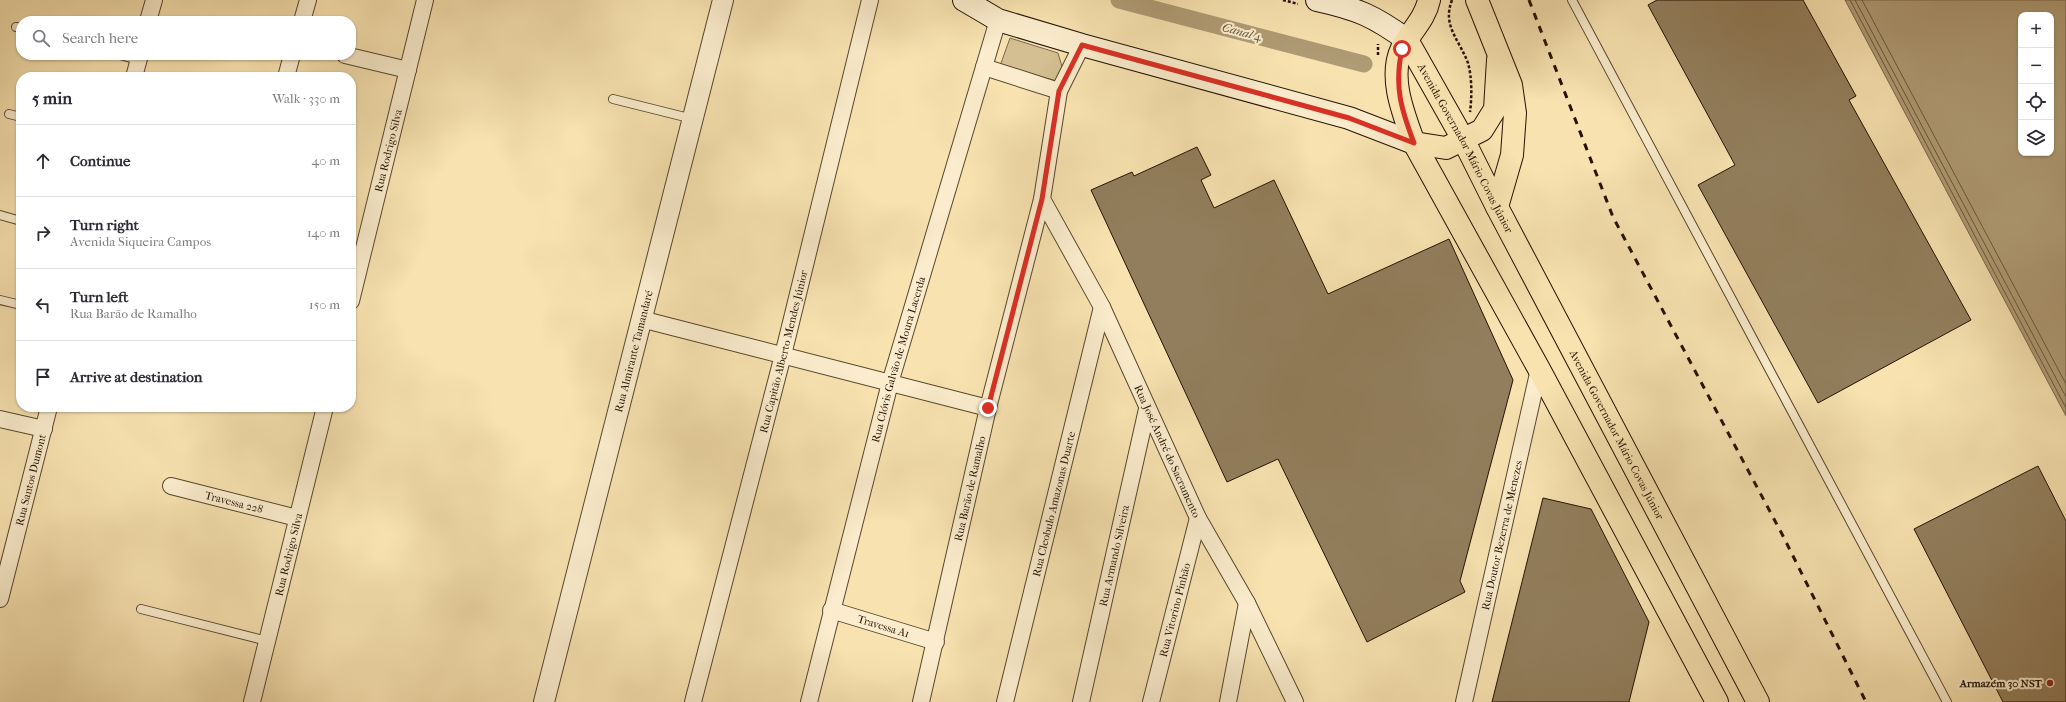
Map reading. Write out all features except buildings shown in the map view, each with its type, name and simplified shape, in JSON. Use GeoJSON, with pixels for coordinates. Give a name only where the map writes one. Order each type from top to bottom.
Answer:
{"type":"FeatureCollection","features":[{"type":"Feature","properties":{"kind":"main road"},"geometry":{"type":"LineString","coordinates":[[964,0],[998,20],[1082,45],[1349,118],[1414,143],[1446,148],[1460,135],[1482,130],[1495,109],[1499,53]]}},
{"type":"Feature","properties":{"kind":"main road"},"geometry":{"type":"LineString","coordinates":[[1429,0],[1420,23],[1402,49],[1397,82],[1403,114],[1414,143],[1539,369],[1717,702]]}},
{"type":"Feature","properties":{"kind":"main road"},"geometry":{"type":"LineString","coordinates":[[1477,0],[1511,85],[1515,113],[1512,155],[1497,207]]}},
{"type":"Feature","properties":{"kind":"main road"},"geometry":{"type":"LineString","coordinates":[[1311,3],[1355,9],[1381,21],[1407,40]]}},
{"type":"Feature","properties":{"kind":"main road","name":"Avenida Governador Mário Covas Júnior"},"geometry":{"type":"LineString","coordinates":[[1407,40],[1460,135],[1758,702]]}},
{"type":"Feature","properties":{"kind":"street"},"geometry":{"type":"LineString","coordinates":[[149,16],[154,0]]}},
{"type":"Feature","properties":{"kind":"street"},"geometry":{"type":"LineString","coordinates":[[303,16],[308,0]]}},
{"type":"Feature","properties":{"kind":"street","name":"Rua Rodrigo Silva"},"geometry":{"type":"LineString","coordinates":[[356,282],[425,0]]}},
{"type":"Feature","properties":{"kind":"street","name":"Rua Almirante Tamandaré"},"geometry":{"type":"LineString","coordinates":[[544,702],[723,0]]}},
{"type":"Feature","properties":{"kind":"street","name":"Rua Capitão Alberto Mendes Júnior"},"geometry":{"type":"LineString","coordinates":[[693,702],[783,355],[870,0]]}},
{"type":"Feature","properties":{"kind":"street","name":"Rua Clóvis Galvão de Moura Lacerda"},"geometry":{"type":"LineString","coordinates":[[809,702],[831,610],[890,382],[998,20]]}},
{"type":"Feature","properties":{"kind":"street","name":"Rua Barão de Ramalho"},"geometry":{"type":"LineString","coordinates":[[921,702],[936,642],[988,408],[1042,199],[1059,91],[1082,45]]}},
{"type":"Feature","properties":{"kind":"street"},"geometry":{"type":"LineString","coordinates":[[356,58],[408,70]]}},
{"type":"Feature","properties":{"kind":"street"},"geometry":{"type":"LineString","coordinates":[[135,72],[138,60]]}},
{"type":"Feature","properties":{"kind":"street"},"geometry":{"type":"LineString","coordinates":[[287,72],[291,60]]}},
{"type":"Feature","properties":{"kind":"street"},"geometry":{"type":"LineString","coordinates":[[984,67],[1059,91]]}},
{"type":"Feature","properties":{"kind":"street","name":"Rua José André do Sacramento"},"geometry":{"type":"LineString","coordinates":[[1042,199],[1102,307],[1147,409],[1198,518],[1247,603],[1295,702]]}},
{"type":"Feature","properties":{"kind":"street","name":"Rua Cleobulo Amazonas Duarte"},"geometry":{"type":"LineString","coordinates":[[1005,702],[1102,307]]}},
{"type":"Feature","properties":{"kind":"street"},"geometry":{"type":"LineString","coordinates":[[641,319],[988,408]]}},
{"type":"Feature","properties":{"kind":"street","name":"Rua Doutor Bezerra de Menezes"},"geometry":{"type":"LineString","coordinates":[[1464,702],[1539,369]]}},
{"type":"Feature","properties":{"kind":"street","name":"Rua Armando Silveira"},"geometry":{"type":"LineString","coordinates":[[1081,702],[1147,409]]}},
{"type":"Feature","properties":{"kind":"street","name":"Rua Santos Dumont"},"geometry":{"type":"LineString","coordinates":[[0,599],[48,412]]}},
{"type":"Feature","properties":{"kind":"street","name":"Rua Rodrigo Silva"},"geometry":{"type":"LineString","coordinates":[[252,702],[324,412]]}},
{"type":"Feature","properties":{"kind":"street"},"geometry":{"type":"LineString","coordinates":[[0,419],[44,429]]}},
{"type":"Feature","properties":{"kind":"street","name":"Travessa 228"},"geometry":{"type":"LineString","coordinates":[[171,486],[297,518]]}},
{"type":"Feature","properties":{"kind":"street","name":"Rua Vitorino Pinhão"},"geometry":{"type":"LineString","coordinates":[[1151,702],[1198,518]]}},
{"type":"Feature","properties":{"kind":"street"},"geometry":{"type":"LineString","coordinates":[[1228,702],[1247,603]]}},
{"type":"Feature","properties":{"kind":"street","name":"Travessa A1"},"geometry":{"type":"LineString","coordinates":[[831,610],[936,642]]}},
{"type":"Feature","properties":{"kind":"lane"},"geometry":{"type":"LineString","coordinates":[[1572,0],[1947,702]]}},
{"type":"Feature","properties":{"kind":"lane"},"geometry":{"type":"LineString","coordinates":[[613,99],[692,119]]}},
{"type":"Feature","properties":{"kind":"lane"},"geometry":{"type":"LineString","coordinates":[[9,114],[16,116]]}},
{"type":"Feature","properties":{"kind":"lane"},"geometry":{"type":"LineString","coordinates":[[0,215],[16,220]]}},
{"type":"Feature","properties":{"kind":"lane"},"geometry":{"type":"LineString","coordinates":[[0,300],[16,304]]}},
{"type":"Feature","properties":{"kind":"lane"},"geometry":{"type":"LineString","coordinates":[[141,609],[267,641]]}},
{"type":"Feature","properties":{"kind":"path"},"geometry":{"type":"LineString","coordinates":[[1283,0],[1311,3]]}},
{"type":"Feature","properties":{"kind":"path"},"geometry":{"type":"LineString","coordinates":[[1452,0],[1448,11],[1449,23],[1468,64],[1472,99],[1469,121],[1460,135]]}},
{"type":"Feature","properties":{"kind":"path"},"geometry":{"type":"LineString","coordinates":[[1376,37],[1379,42],[1378,63]]}},
{"type":"Feature","properties":{"kind":"shaded area"},"geometry":{"type":"Polygon","coordinates":[[[1010,38],[1058,53],[1063,70],[1057,81],[1000,66],[1010,38]]]}},
{"type":"Feature","properties":{"kind":"water"},"geometry":{"type":"Polygon","coordinates":[[[1845,0],[2066,0],[2066,416],[1845,0]]]}},
{"type":"Feature","properties":{"kind":"waterway","name":"Canal 4"},"geometry":{"type":"LineString","coordinates":[[1119,0],[1364,64]]}},
{"type":"Feature","properties":{"kind":"railway"},"geometry":{"type":"LineString","coordinates":[[1529,0],[1613,217],[1782,534],[1866,702]]}},
{"type":"Feature","properties":{"kind":"place","name":"Armazém 30 NST"},"geometry":{"type":"Point","coordinates":[2050,683]}},
{"type":"Feature","properties":{"kind":"route"},"geometry":{"type":"LineString","coordinates":[[988,408],[1042,199],[1059,91],[1082,45],[1349,118],[1414,143],[1403,114],[1397,82],[1398,67],[1402,49]]}}]}
